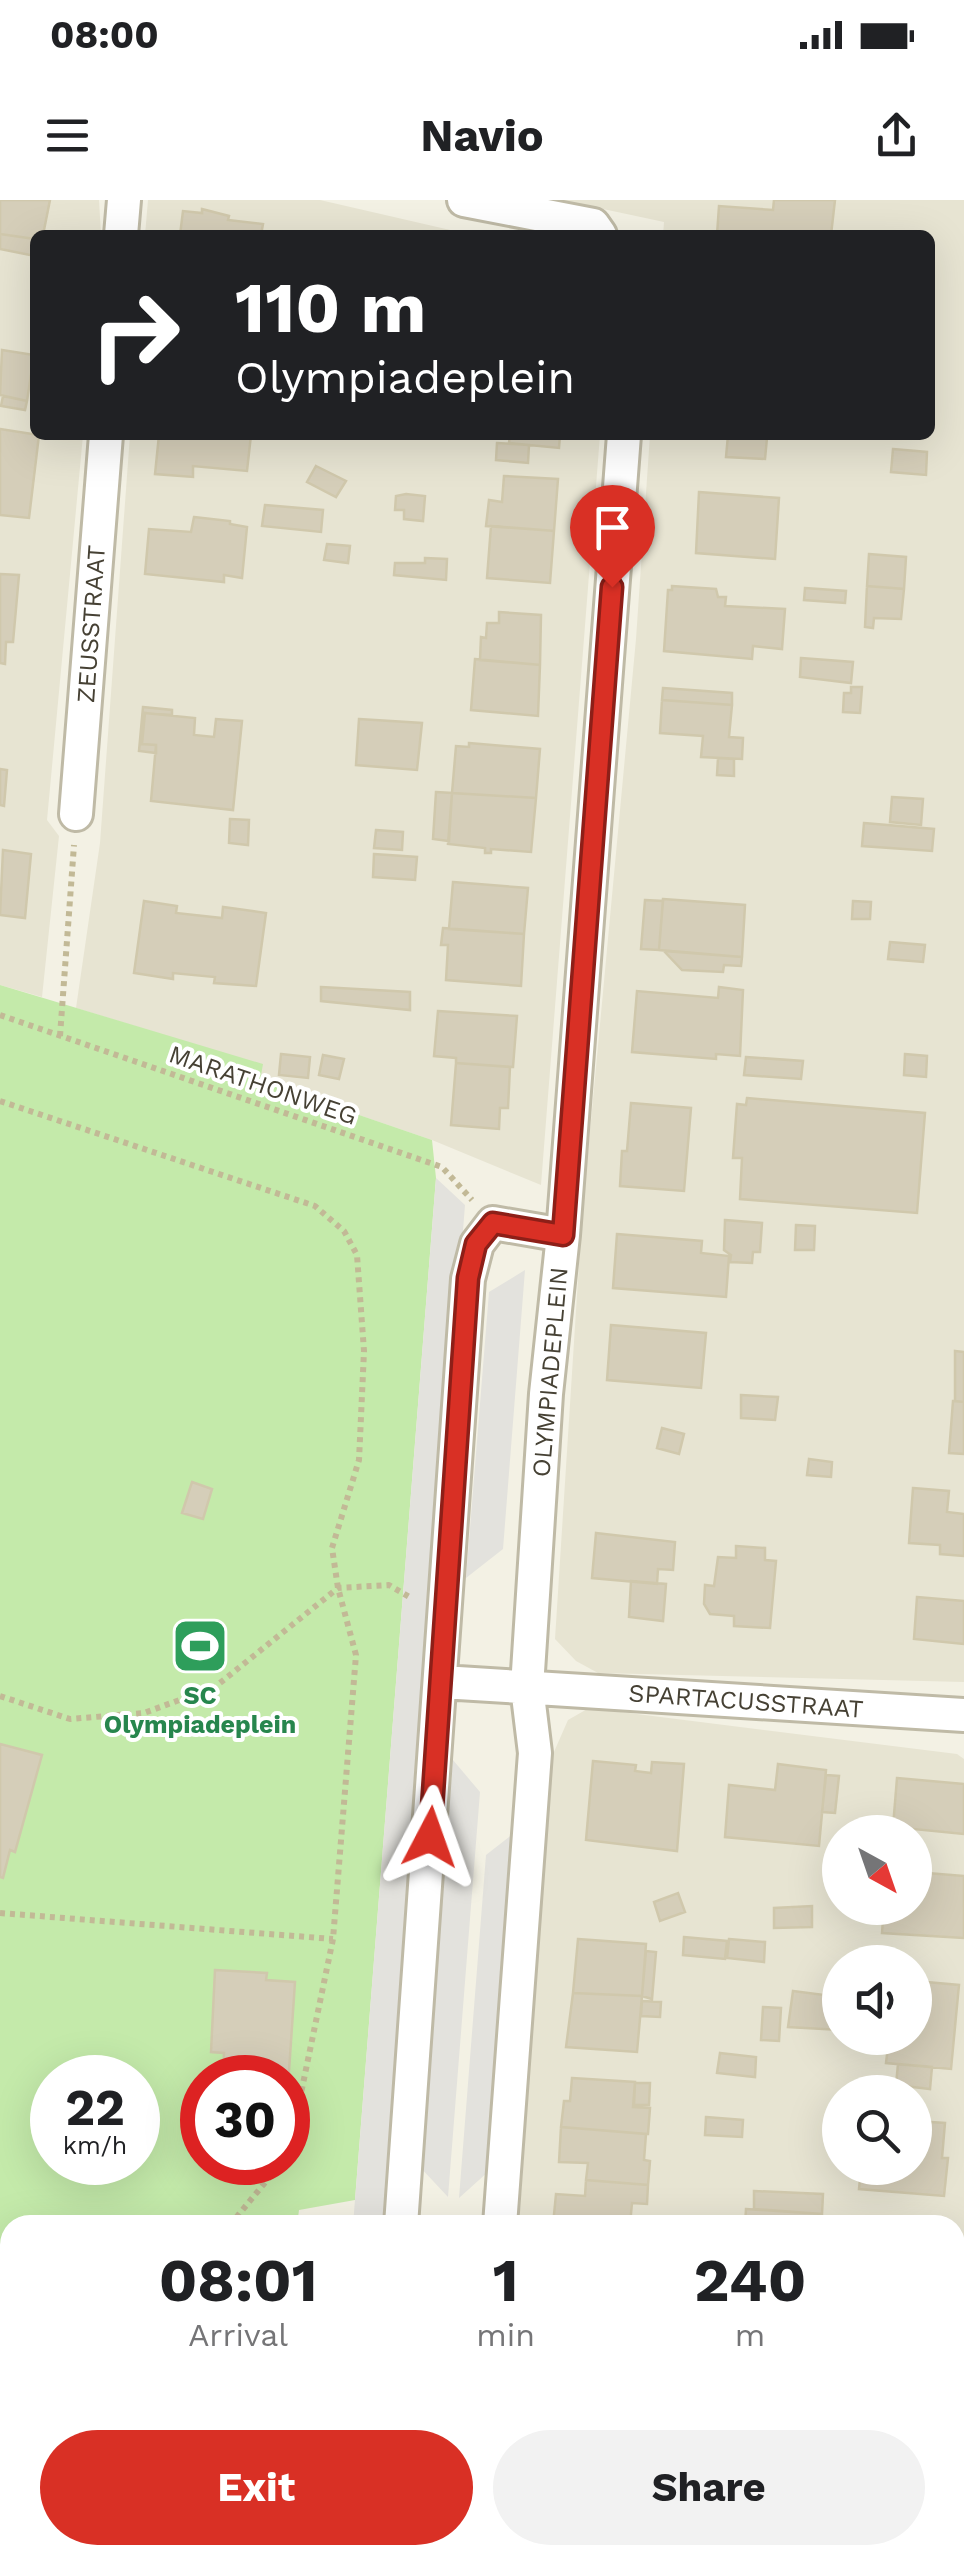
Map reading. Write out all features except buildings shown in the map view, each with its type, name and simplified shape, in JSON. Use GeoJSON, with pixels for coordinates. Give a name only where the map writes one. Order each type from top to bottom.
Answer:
{"type":"FeatureCollection","features":[{"type":"Feature","properties":{"kind":"street"},"geometry":{"type":"LineString","coordinates":[[122,230],[124,200]]}},
{"type":"Feature","properties":{"kind":"street"},"geometry":{"type":"LineString","coordinates":[[464,200],[593,225],[596,230]]}},
{"type":"Feature","properties":{"kind":"street","name":"ZEUSSTRAAT"},"geometry":{"type":"LineString","coordinates":[[76,814],[106,440]]}},
{"type":"Feature","properties":{"kind":"street"},"geometry":{"type":"LineString","coordinates":[[563,1235],[624,440]]}},
{"type":"Feature","properties":{"kind":"street"},"geometry":{"type":"LineString","coordinates":[[402,2215],[468,1278],[476,1244],[493,1223]]}},
{"type":"Feature","properties":{"kind":"street","name":"OLYMPIADEPLEIN"},"geometry":{"type":"LineString","coordinates":[[493,1223],[563,1235],[546,1394],[527,1687],[536,1753],[501,2215]]}},
{"type":"Feature","properties":{"kind":"street"},"geometry":{"type":"LineString","coordinates":[[442,1682],[527,1687]]}},
{"type":"Feature","properties":{"kind":"street","name":"SPARTACUSSTRAAT"},"geometry":{"type":"LineString","coordinates":[[527,1687],[964,1715]]}},
{"type":"Feature","properties":{"kind":"path"},"geometry":{"type":"LineString","coordinates":[[60,1036],[76,814]]}},
{"type":"Feature","properties":{"kind":"path","name":"MARATHONWEG"},"geometry":{"type":"LineString","coordinates":[[0,1015],[442,1167],[493,1223]]}},
{"type":"Feature","properties":{"kind":"path"},"geometry":{"type":"LineString","coordinates":[[0,1101],[315,1206],[344,1230],[357,1255],[364,1351],[359,1460],[332,1548],[356,1655],[334,1938],[309,2055]]}},
{"type":"Feature","properties":{"kind":"path"},"geometry":{"type":"LineString","coordinates":[[0,1696],[70,1719],[144,1713],[216,1688],[338,1588],[389,1585],[404,1596],[447,1606]]}},
{"type":"Feature","properties":{"kind":"path"},"geometry":{"type":"LineString","coordinates":[[0,1913],[334,1938]]}},
{"type":"Feature","properties":{"kind":"path"},"geometry":{"type":"LineString","coordinates":[[238,2215],[263,2185]]}},
{"type":"Feature","properties":{"kind":"shaded area"},"geometry":{"type":"Polygon","coordinates":[[[0,200],[99,200],[101,230],[30,230],[30,440],[83,440],[47,820],[59,836],[42,997],[0,985],[0,200]]]}},
{"type":"Feature","properties":{"kind":"shaded area"},"geometry":{"type":"Polygon","coordinates":[[[148,200],[320,200],[450,230],[145,230],[148,200]]]}},
{"type":"Feature","properties":{"kind":"shaded area"},"geometry":{"type":"Polygon","coordinates":[[[561,200],[964,200],[964,1682],[598,1673],[576,1661],[555,1639],[582,1217],[636,639],[650,440],[935,440],[935,230],[663,230],[664,222],[561,200]]]}},
{"type":"Feature","properties":{"kind":"shaded area"},"geometry":{"type":"Polygon","coordinates":[[[130,440],[600,440],[541,1185],[432,1140],[259,1081],[262,1065],[76,1008],[100,843],[130,440]]]}},
{"type":"Feature","properties":{"kind":"shaded area"},"geometry":{"type":"Polygon","coordinates":[[[436,1178],[465,1205],[385,2215],[354,2215],[436,1178]]]}},
{"type":"Feature","properties":{"kind":"shaded area"},"geometry":{"type":"Polygon","coordinates":[[[525,1270],[503,1549],[466,1578],[489,1292],[525,1270]]]}},
{"type":"Feature","properties":{"kind":"shaded area"},"geometry":{"type":"Polygon","coordinates":[[[589,1708],[957,1754],[964,1759],[964,2215],[520,2215],[550,1761],[568,1720],[589,1708]]]}},
{"type":"Feature","properties":{"kind":"shaded area"},"geometry":{"type":"Polygon","coordinates":[[[453,1760],[480,1792],[448,2197],[419,2166],[453,1760]]]}},
{"type":"Feature","properties":{"kind":"shaded area"},"geometry":{"type":"Polygon","coordinates":[[[514,1833],[489,2171],[459,2198],[486,1855],[514,1833]]]}},
{"type":"Feature","properties":{"kind":"green space","name":"SC Olympiadeplein"},"geometry":{"type":"Polygon","coordinates":[[[0,985],[263,1064],[260,1081],[432,1140],[436,1178],[355,2200],[299,2210],[298,2215],[0,2215],[0,985]]]}},
{"type":"Feature","properties":{"kind":"place","name":"SC Olympiadeplein"},"geometry":{"type":"Point","coordinates":[200,1646]}},
{"type":"Feature","properties":{"kind":"route"},"geometry":{"type":"LineString","coordinates":[[430,1837],[468,1278],[476,1244],[493,1223],[563,1235],[612,587]]}}]}
